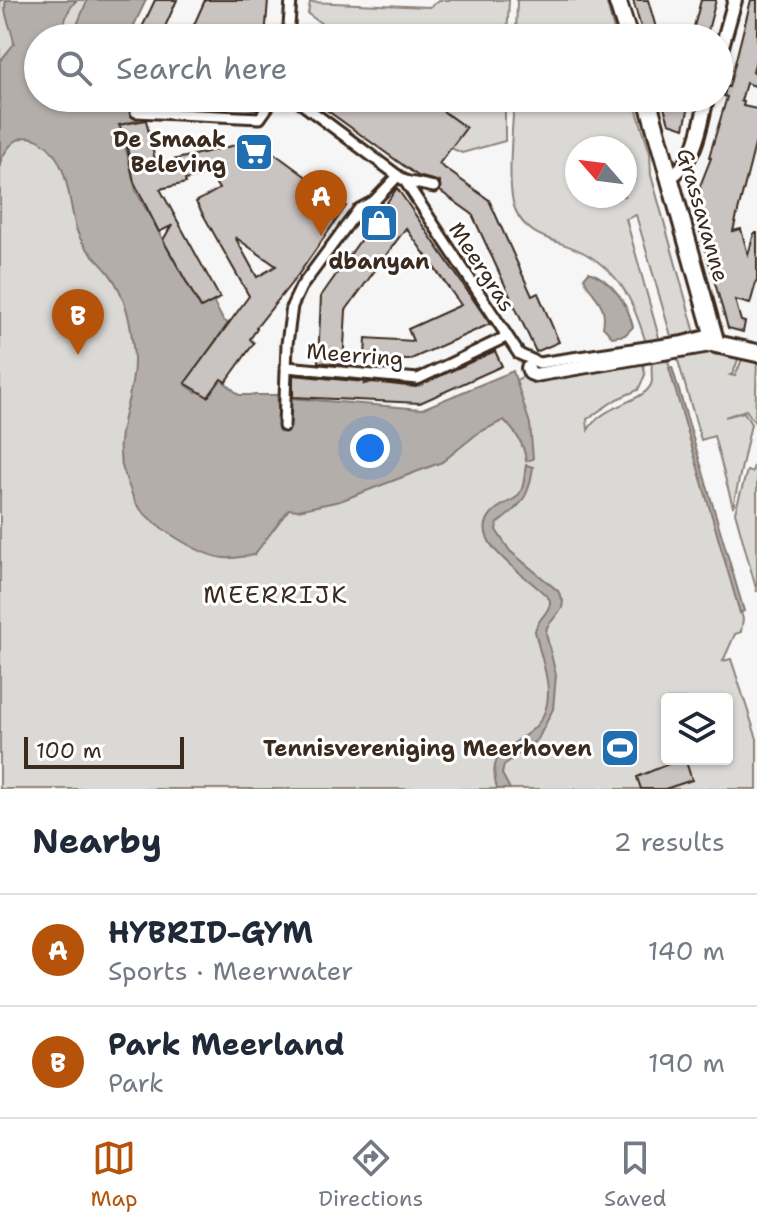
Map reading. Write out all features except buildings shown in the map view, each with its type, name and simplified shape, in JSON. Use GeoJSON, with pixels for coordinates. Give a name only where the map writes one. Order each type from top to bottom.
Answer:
{"type":"FeatureCollection","features":[{"type":"Feature","properties":{"kind":"street"},"geometry":{"type":"LineString","coordinates":[[289,24],[291,0]]}},
{"type":"Feature","properties":{"kind":"street"},"geometry":{"type":"LineString","coordinates":[[617,0],[625,24]]}},
{"type":"Feature","properties":{"kind":"street"},"geometry":{"type":"LineString","coordinates":[[728,24],[735,0]]}},
{"type":"Feature","properties":{"kind":"street"},"geometry":{"type":"LineString","coordinates":[[136,112],[260,118],[264,112]]}},
{"type":"Feature","properties":{"kind":"street"},"geometry":{"type":"LineString","coordinates":[[313,112],[402,178],[434,187]]}},
{"type":"Feature","properties":{"kind":"street","name":"Grassavanne"},"geometry":{"type":"LineString","coordinates":[[651,112],[715,339]]}},
{"type":"Feature","properties":{"kind":"street"},"geometry":{"type":"LineString","coordinates":[[670,177],[691,158],[703,112]]}},
{"type":"Feature","properties":{"kind":"street"},"geometry":{"type":"LineString","coordinates":[[284,426],[292,306],[301,287],[359,209],[402,178]]}},
{"type":"Feature","properties":{"kind":"street","name":"Meergras"},"geometry":{"type":"LineString","coordinates":[[402,178],[506,337],[533,366]]}},
{"type":"Feature","properties":{"kind":"street","name":"Meerring"},"geometry":{"type":"LineString","coordinates":[[286,367],[418,379],[506,337]]}},
{"type":"Feature","properties":{"kind":"street"},"geometry":{"type":"LineString","coordinates":[[533,366],[530,373],[535,375],[715,339],[757,353]]}},
{"type":"Feature","properties":{"kind":"shaded area"},"geometry":{"type":"Polygon","coordinates":[[[0,0],[99,0],[88,24],[24,24],[24,112],[73,112],[129,249],[147,398],[220,448],[522,403],[516,380],[524,376],[533,379],[643,363],[645,375],[638,390],[617,399],[587,419],[588,430],[604,414],[649,388],[652,362],[668,361],[743,619],[741,632],[735,634],[723,661],[731,659],[757,739],[757,789],[0,789],[0,0]]]}},
{"type":"Feature","properties":{"kind":"shaded area"},"geometry":{"type":"Polygon","coordinates":[[[6,0],[77,0],[64,24],[24,24],[24,112],[136,112],[138,120],[120,125],[136,191],[200,307],[213,301],[223,320],[228,323],[185,384],[196,392],[199,388],[208,397],[221,379],[239,395],[277,395],[280,432],[289,431],[290,398],[422,409],[513,371],[530,424],[533,459],[526,461],[519,439],[504,420],[478,433],[442,462],[340,501],[289,509],[254,555],[228,558],[202,552],[144,513],[135,502],[121,460],[121,432],[133,379],[134,358],[130,324],[120,291],[79,235],[66,180],[50,148],[26,137],[14,142],[0,164],[0,61],[14,44],[5,11],[6,0]]]}},
{"type":"Feature","properties":{"kind":"shaded area"},"geometry":{"type":"Polygon","coordinates":[[[85,0],[146,0],[135,24],[77,24],[85,0]]]}},
{"type":"Feature","properties":{"kind":"shaded area"},"geometry":{"type":"Polygon","coordinates":[[[441,0],[509,0],[508,24],[322,24],[308,14],[310,2],[429,7],[441,0]]]}},
{"type":"Feature","properties":{"kind":"shaded area"},"geometry":{"type":"Polygon","coordinates":[[[517,0],[606,0],[612,24],[516,24],[517,0]]]}},
{"type":"Feature","properties":{"kind":"shaded area"},"geometry":{"type":"Polygon","coordinates":[[[444,112],[505,112],[505,141],[462,153],[451,148],[466,128],[444,112]]]}},
{"type":"Feature","properties":{"kind":"shaded area"},"geometry":{"type":"Polygon","coordinates":[[[513,112],[637,112],[650,153],[651,175],[700,351],[706,350],[716,355],[727,352],[740,354],[730,375],[735,376],[744,355],[757,358],[755,423],[746,410],[725,417],[744,412],[751,424],[733,507],[714,436],[701,440],[636,215],[626,219],[660,341],[646,343],[637,316],[618,281],[586,254],[528,227],[515,209],[511,186],[513,112]]]}},
{"type":"Feature","properties":{"kind":"shaded area"},"geometry":{"type":"Polygon","coordinates":[[[589,272],[612,287],[623,302],[633,327],[625,335],[612,337],[603,327],[601,305],[584,278],[589,272]]]}},
{"type":"Feature","properties":{"kind":"shaded area"},"geometry":{"type":"Polygon","coordinates":[[[672,367],[744,611],[740,613],[669,368],[672,367]]]}},
{"type":"Feature","properties":{"kind":"shaded area"},"geometry":{"type":"Polygon","coordinates":[[[757,456],[757,592],[735,512],[747,471],[752,472],[757,456]]]}},
{"type":"Feature","properties":{"kind":"shaded area"},"geometry":{"type":"Polygon","coordinates":[[[526,465],[533,467],[526,494],[518,506],[497,524],[496,530],[510,551],[558,591],[563,601],[562,608],[546,633],[556,675],[553,709],[538,739],[504,765],[502,774],[510,789],[497,789],[494,773],[496,761],[502,752],[539,723],[545,711],[548,692],[535,631],[550,600],[504,560],[487,536],[486,524],[493,512],[520,492],[526,465]]]}},
{"type":"Feature","properties":{"kind":"place","name":"De Smaak Beleving"},"geometry":{"type":"Point","coordinates":[254,152]}},
{"type":"Feature","properties":{"kind":"place","name":"dbanyan"},"geometry":{"type":"Point","coordinates":[379,223]}},
{"type":"Feature","properties":{"kind":"place","name":"HYBRID-GYM"},"geometry":{"type":"Point","coordinates":[321,236]}},
{"type":"Feature","properties":{"kind":"place","name":"Park Meerland"},"geometry":{"type":"Point","coordinates":[78,355]}},
{"type":"Feature","properties":{"kind":"place","name":"Tennisvereniging Meerhoven"},"geometry":{"type":"Point","coordinates":[620,748]}},
{"type":"Feature","properties":{"kind":"district","name":"MEERRIJK"},"geometry":{"type":"Point","coordinates":[276,595]}}]}
